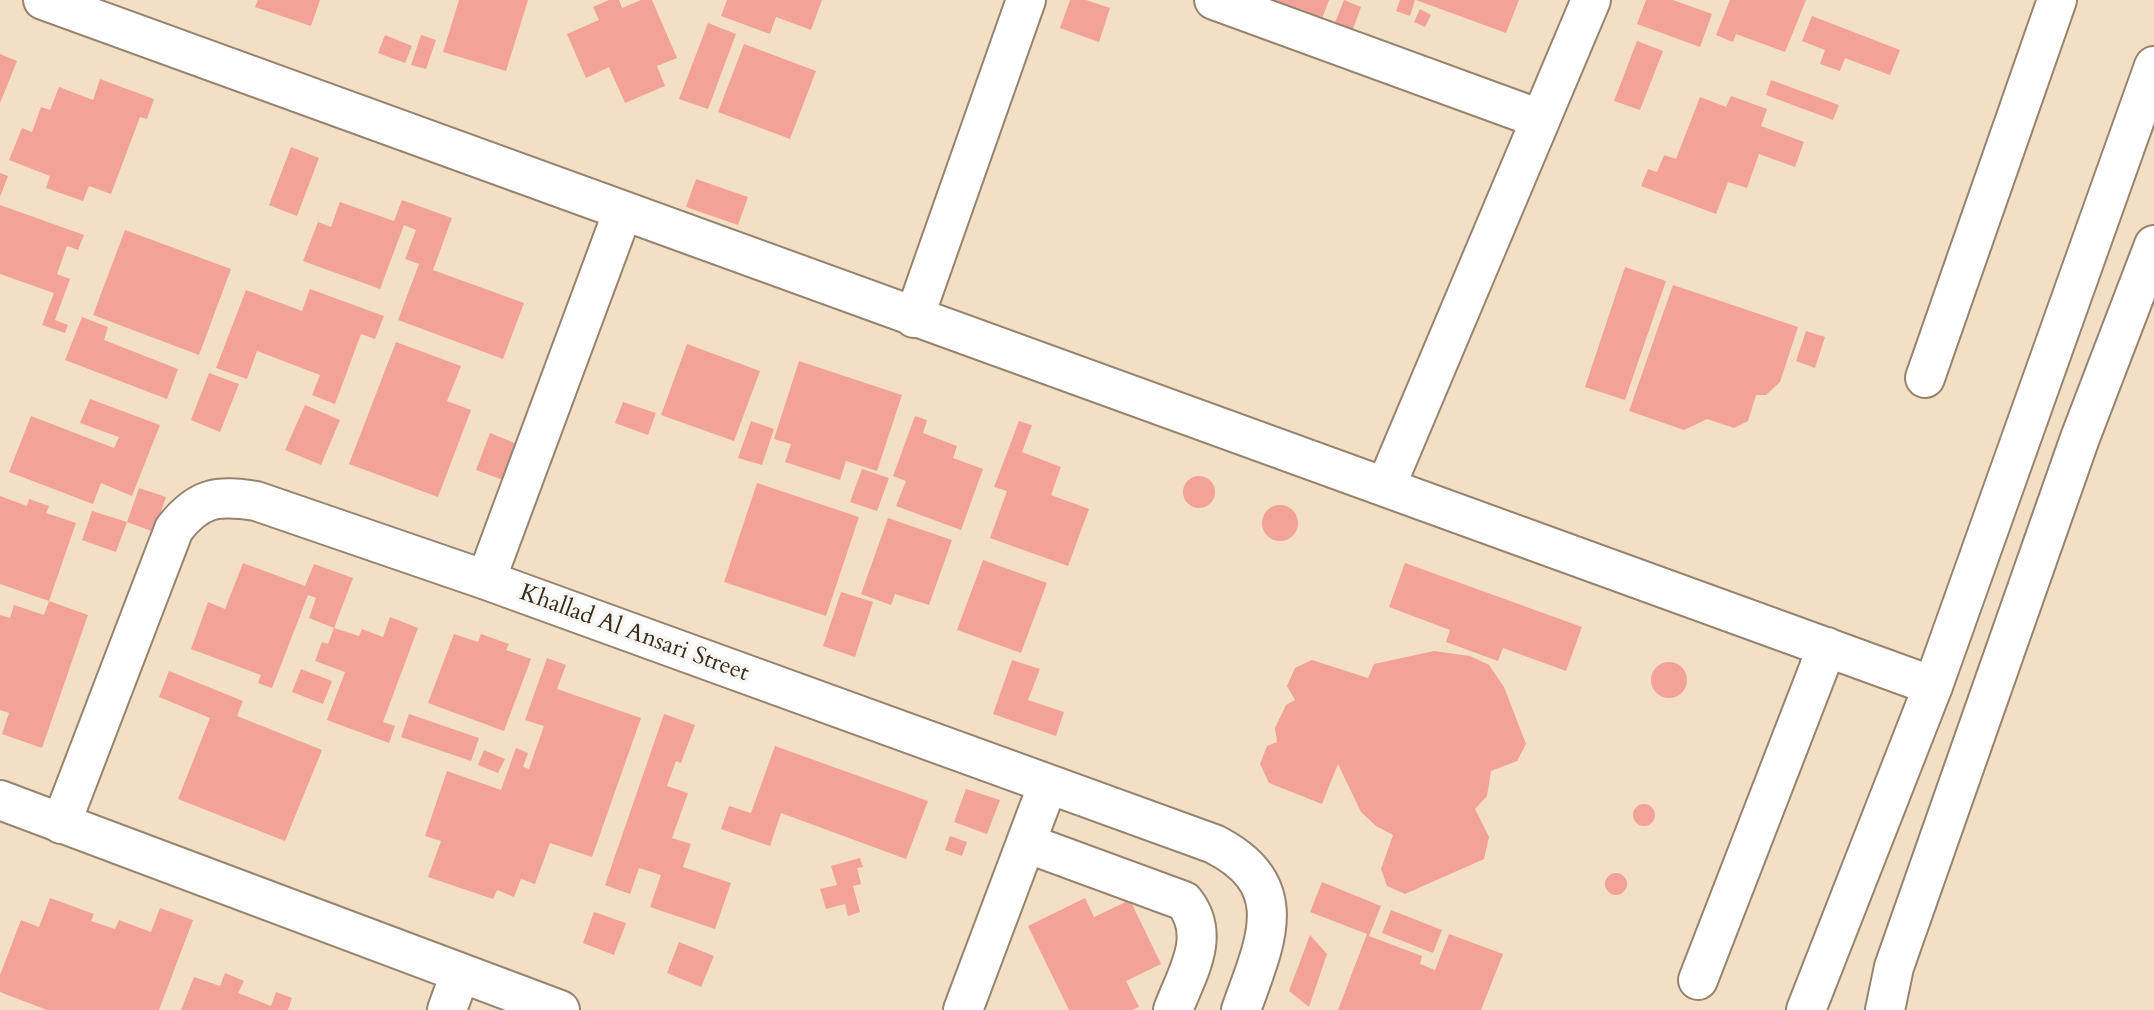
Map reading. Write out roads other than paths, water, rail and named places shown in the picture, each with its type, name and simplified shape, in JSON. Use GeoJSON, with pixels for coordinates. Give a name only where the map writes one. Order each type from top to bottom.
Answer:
{"type":"FeatureCollection","features":[{"type":"Feature","properties":{"kind":"street"},"geometry":{"type":"LineString","coordinates":[[43,0],[1933,686]]}},
{"type":"Feature","properties":{"kind":"street"},"geometry":{"type":"LineString","coordinates":[[915,318],[1026,0]]}},
{"type":"Feature","properties":{"kind":"street"},"geometry":{"type":"LineString","coordinates":[[1214,0],[1540,119]]}},
{"type":"Feature","properties":{"kind":"street"},"geometry":{"type":"LineString","coordinates":[[1386,486],[1591,0]]}},
{"type":"Feature","properties":{"kind":"street"},"geometry":{"type":"LineString","coordinates":[[1925,378],[2057,0]]}},
{"type":"Feature","properties":{"kind":"street"},"geometry":{"type":"LineString","coordinates":[[1806,1010],[1933,686],[2154,66]]}},
{"type":"Feature","properties":{"kind":"street"},"geometry":{"type":"LineString","coordinates":[[486,580],[623,211]]}},
{"type":"Feature","properties":{"kind":"street"},"geometry":{"type":"LineString","coordinates":[[1885,1010],[1894,967],[1957,786],[2080,438],[2154,245]]}},
{"type":"Feature","properties":{"kind":"street","name":"Khallad Al Ansari Street"},"geometry":{"type":"LineString","coordinates":[[61,824],[174,529],[188,511],[209,500],[232,497],[256,501],[486,580],[1214,844],[1238,856],[1256,876],[1267,900],[1269,926],[1241,1010]]}},
{"type":"Feature","properties":{"kind":"street"},"geometry":{"type":"LineString","coordinates":[[1698,980],[1827,647]]}},
{"type":"Feature","properties":{"kind":"street"},"geometry":{"type":"LineString","coordinates":[[963,1010],[1048,784]]}},
{"type":"Feature","properties":{"kind":"street"},"geometry":{"type":"LineString","coordinates":[[0,800],[560,1010]]}},
{"type":"Feature","properties":{"kind":"street"},"geometry":{"type":"LineString","coordinates":[[1026,843],[1184,901],[1195,915],[1199,931],[1173,1010]]}},
{"type":"Feature","properties":{"kind":"street"},"geometry":{"type":"LineString","coordinates":[[447,1010],[460,974]]}}]}
